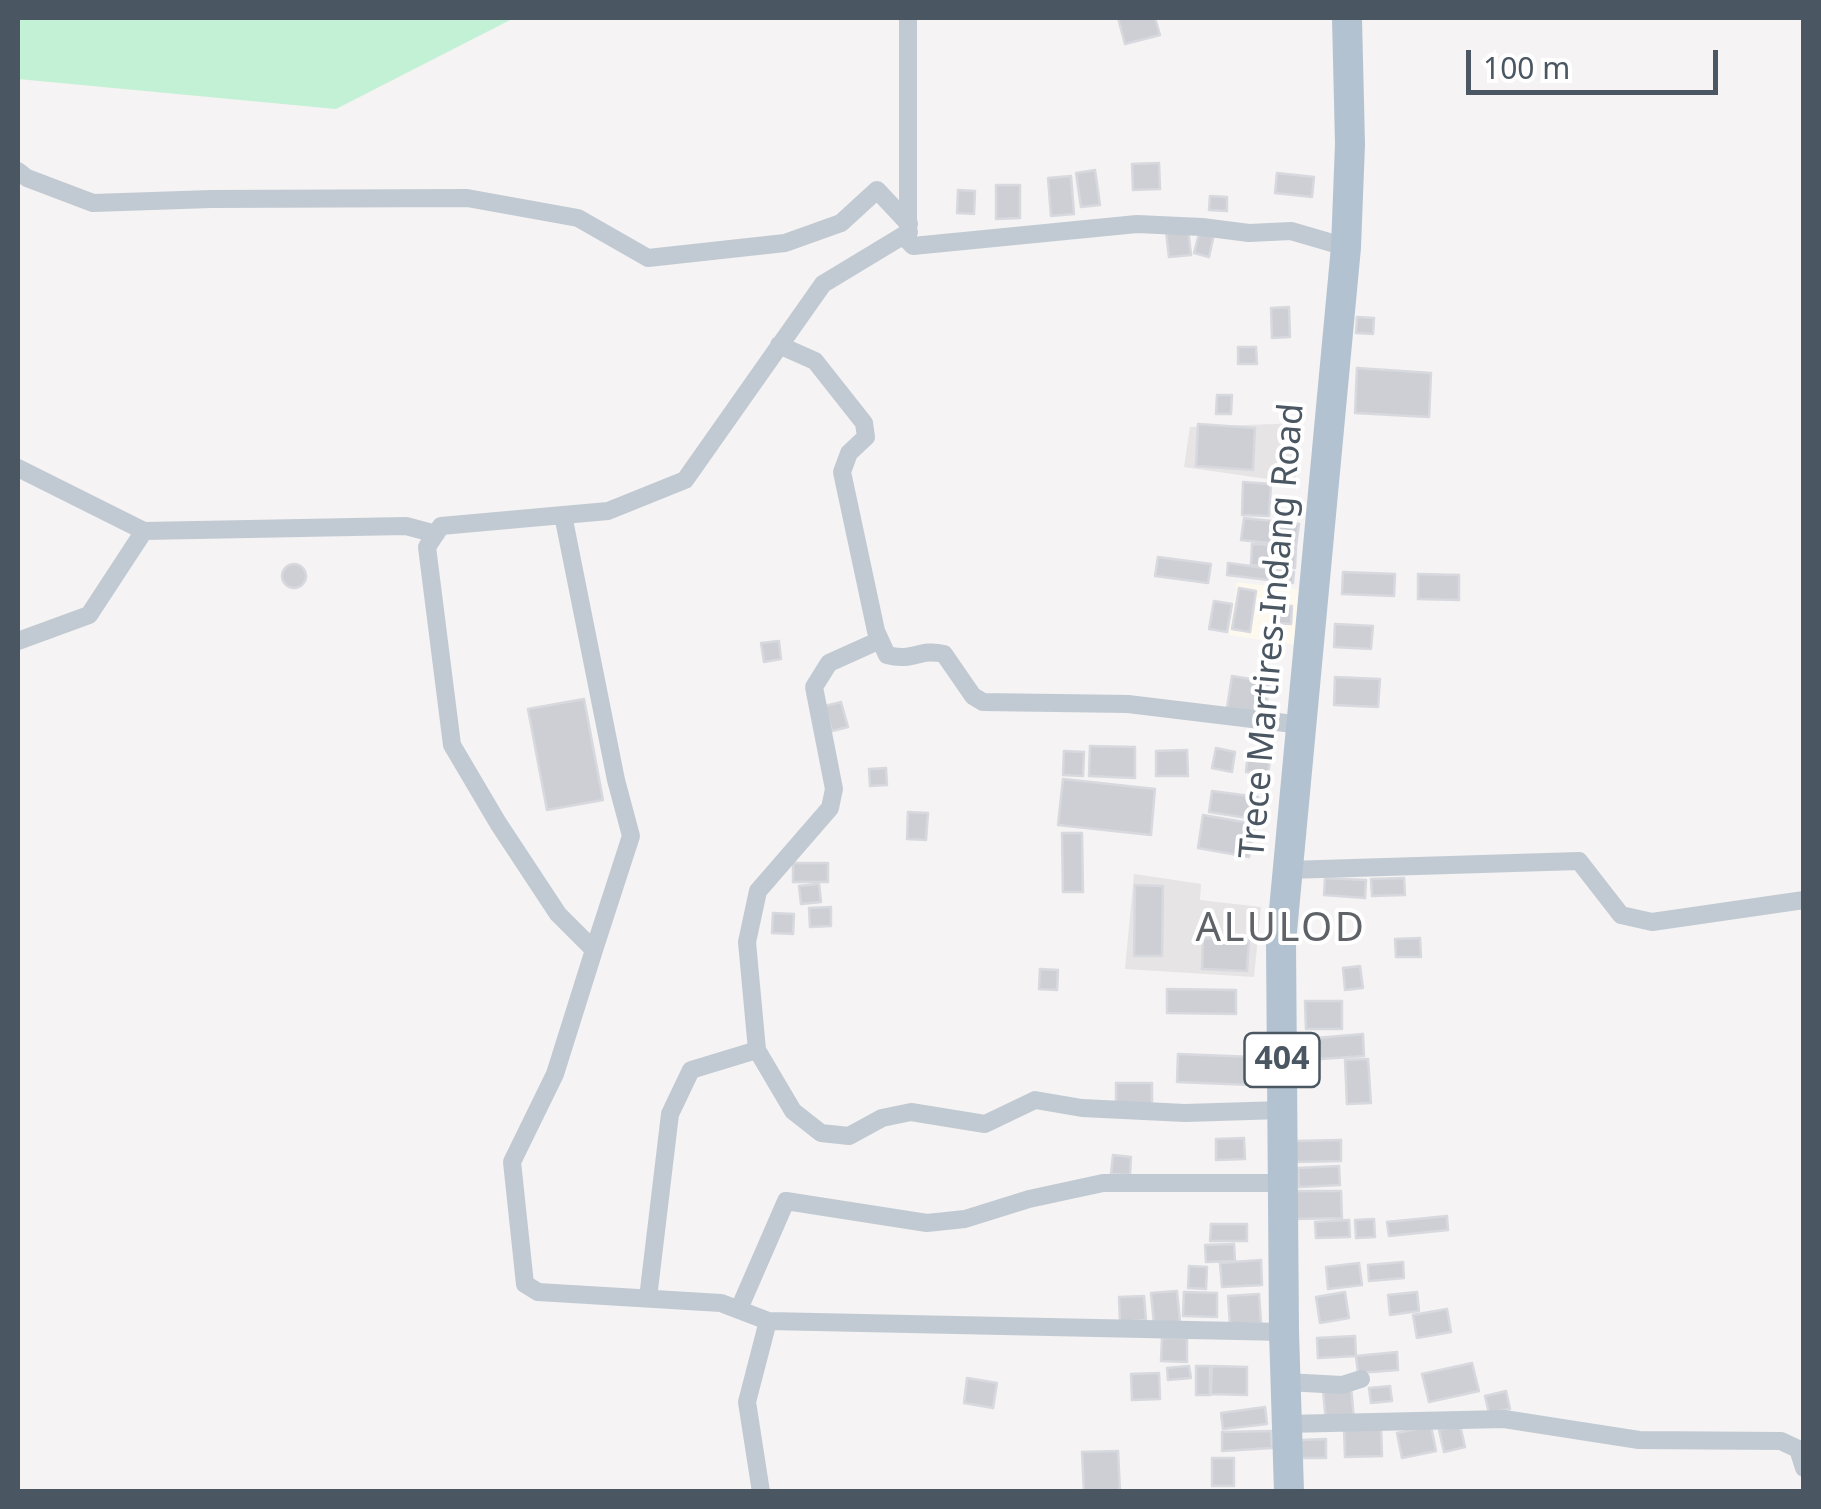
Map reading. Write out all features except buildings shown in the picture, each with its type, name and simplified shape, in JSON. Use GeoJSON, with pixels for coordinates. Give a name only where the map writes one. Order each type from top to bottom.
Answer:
{"type":"FeatureCollection","features":[{"type":"Feature","properties":{"kind":"main road","name":"Trece Martires-Indang Road"},"geometry":{"type":"LineString","coordinates":[[1289,1492],[1281,942],[1346,246],[1350,144],[1348,18]]}},
{"type":"Feature","properties":{"kind":"street"},"geometry":{"type":"LineString","coordinates":[[908,18],[908,241],[913,246],[1136,224],[1202,226],[1249,233],[1292,231],[1346,246]]}},
{"type":"Feature","properties":{"kind":"street"},"geometry":{"type":"LineString","coordinates":[[18,171],[93,204],[211,199],[466,198],[578,218],[648,258],[785,243],[841,223],[877,190],[910,228]]}},
{"type":"Feature","properties":{"kind":"street"},"geometry":{"type":"LineString","coordinates":[[594,950],[558,914],[498,824],[452,745],[426,547],[441,526],[608,511],[685,480],[822,284],[910,228]]}},
{"type":"Feature","properties":{"kind":"street"},"geometry":{"type":"LineString","coordinates":[[778,344],[814,361],[864,423],[866,437],[850,452],[842,472],[880,640],[887,655],[906,660],[929,650],[944,654],[973,696],[983,702],[1128,704],[1302,725]]}},
{"type":"Feature","properties":{"kind":"street"},"geometry":{"type":"LineString","coordinates":[[18,468],[144,531],[406,526],[436,534]]}},
{"type":"Feature","properties":{"kind":"street"},"geometry":{"type":"LineString","coordinates":[[563,515],[616,780],[631,836],[555,1074],[512,1162],[525,1284],[538,1292],[721,1303],[768,1321],[1284,1332]]}},
{"type":"Feature","properties":{"kind":"street"},"geometry":{"type":"LineString","coordinates":[[18,641],[88,615],[144,531]]}},
{"type":"Feature","properties":{"kind":"street"},"geometry":{"type":"LineString","coordinates":[[880,640],[829,662],[814,686],[834,788],[830,808],[758,891],[747,942],[758,1050],[794,1111],[821,1133],[849,1136],[882,1118],[911,1112],[984,1124],[1036,1100],[1082,1108],[1186,1113],[1282,1110]]}},
{"type":"Feature","properties":{"kind":"street"},"geometry":{"type":"LineString","coordinates":[[1288,870],[1580,862],[1621,915],[1652,922],[1804,900]]}},
{"type":"Feature","properties":{"kind":"street"},"geometry":{"type":"LineString","coordinates":[[648,1298],[670,1114],[691,1070],[758,1050]]}},
{"type":"Feature","properties":{"kind":"street"},"geometry":{"type":"LineString","coordinates":[[738,1310],[786,1201],[927,1223],[965,1219],[1029,1199],[1102,1184],[1283,1183]]}},
{"type":"Feature","properties":{"kind":"street"},"geometry":{"type":"LineString","coordinates":[[761,1492],[747,1402],[768,1321]]}},
{"type":"Feature","properties":{"kind":"street"},"geometry":{"type":"LineString","coordinates":[[1286,1382],[1342,1385],[1361,1380]]}},
{"type":"Feature","properties":{"kind":"street"},"geometry":{"type":"LineString","coordinates":[[1287,1424],[1504,1418],[1639,1440],[1781,1441],[1798,1449],[1804,1468]]}},
{"type":"Feature","properties":{"kind":"shaded area"},"geometry":{"type":"Polygon","coordinates":[[[1302,423],[1295,483],[1184,467],[1190,427],[1302,423]]]}},
{"type":"Feature","properties":{"kind":"shaded area"},"geometry":{"type":"Polygon","coordinates":[[[1237,582],[1300,590],[1296,645],[1229,635],[1237,582]]]}},
{"type":"Feature","properties":{"kind":"shaded area"},"geometry":{"type":"Polygon","coordinates":[[[1134,874],[1201,884],[1200,900],[1261,907],[1254,977],[1125,969],[1134,874]]]}},
{"type":"Feature","properties":{"kind":"green space"},"geometry":{"type":"Polygon","coordinates":[[[18,18],[514,18],[336,109],[18,79],[18,18]]]}},
{"type":"Feature","properties":{"kind":"district","name":"ALULOD"},"geometry":{"type":"Point","coordinates":[1281,930]}}]}
